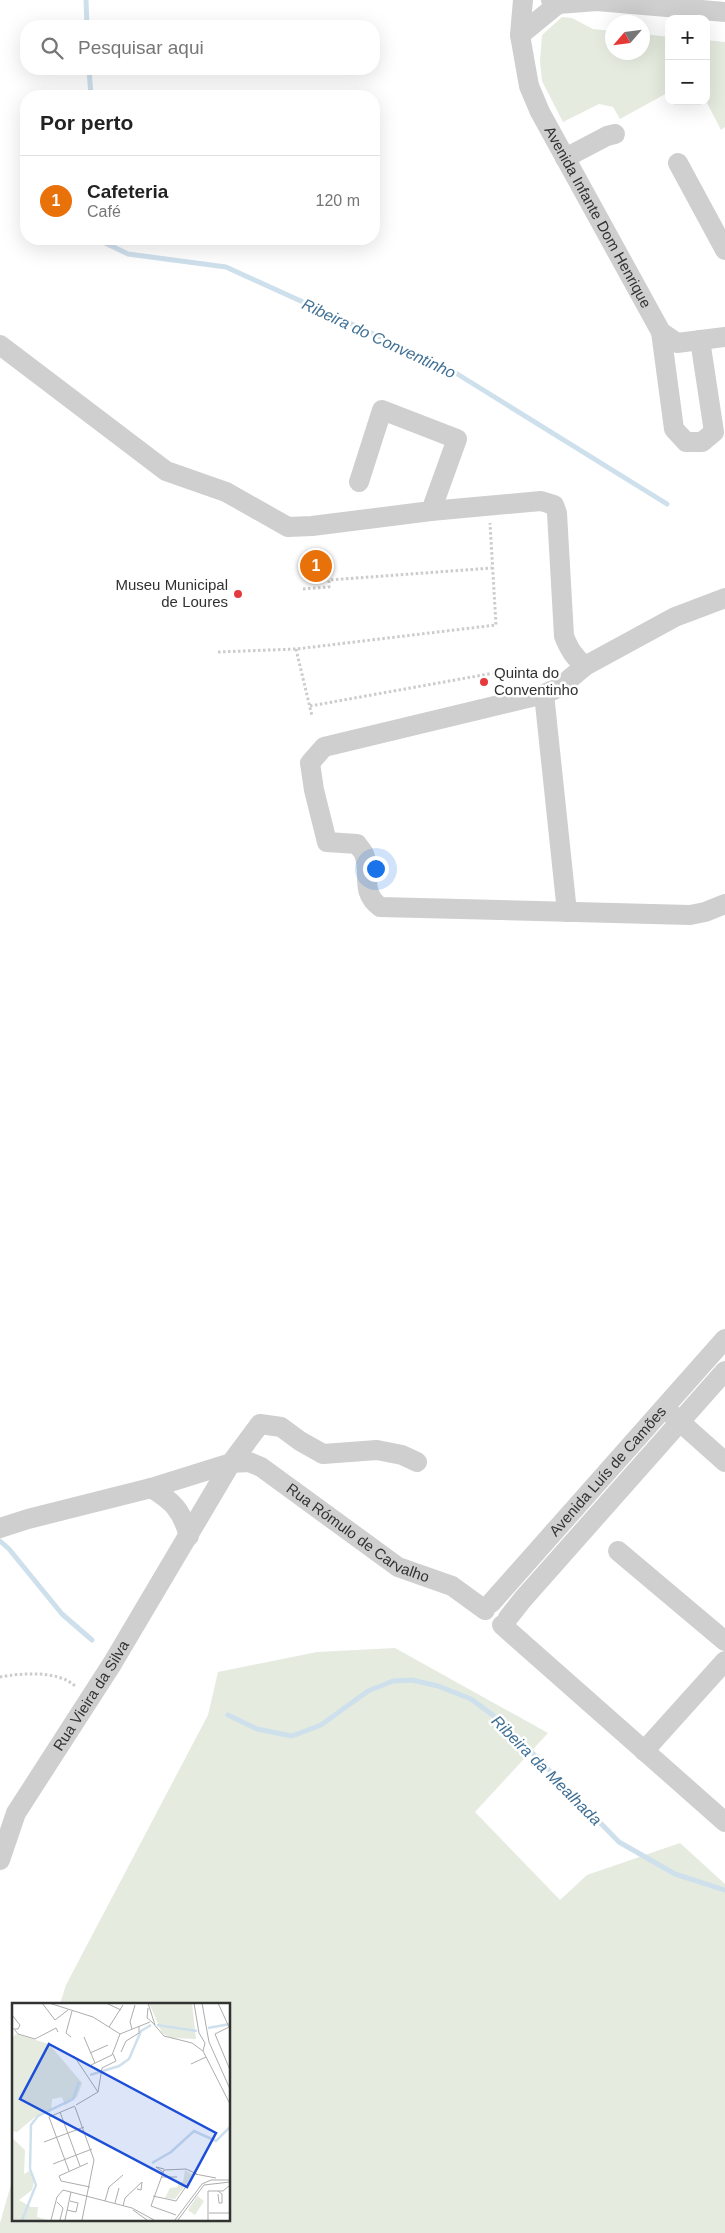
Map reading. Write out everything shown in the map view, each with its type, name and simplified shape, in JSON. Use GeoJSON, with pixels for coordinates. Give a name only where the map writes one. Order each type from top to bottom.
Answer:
{"type":"FeatureCollection","features":[{"type":"Feature","properties":{"kind":"street","name":"Avenida Infante Dom Henrique"},"geometry":{"type":"LineString","coordinates":[[523,0],[520,35],[529,86],[540,112],[661,332]]}},
{"type":"Feature","properties":{"kind":"street"},"geometry":{"type":"LineString","coordinates":[[520,35],[555,2],[597,1],[725,12]]}},
{"type":"Feature","properties":{"kind":"street"},"geometry":{"type":"LineString","coordinates":[[565,158],[607,136],[615,134]]}},
{"type":"Feature","properties":{"kind":"street"},"geometry":{"type":"LineString","coordinates":[[678,163],[723,240]]}},
{"type":"Feature","properties":{"kind":"street"},"geometry":{"type":"LineString","coordinates":[[661,332],[674,429],[686,442],[702,442],[714,432],[700,340]]}},
{"type":"Feature","properties":{"kind":"street"},"geometry":{"type":"LineString","coordinates":[[661,332],[677,342],[725,337]]}},
{"type":"Feature","properties":{"kind":"street"},"geometry":{"type":"LineString","coordinates":[[0,345],[166,472],[226,492],[288,526],[312,526],[541,500],[554,505],[557,513],[564,636],[569,649],[577,660],[585,666]]}},
{"type":"Feature","properties":{"kind":"street"},"geometry":{"type":"LineString","coordinates":[[360,482],[382,410],[457,439],[431,511]]}},
{"type":"Feature","properties":{"kind":"street"},"geometry":{"type":"LineString","coordinates":[[725,598],[675,617],[585,666],[560,687],[544,694],[324,747],[310,763],[314,790],[327,842],[357,844],[364,854],[372,901],[380,908],[690,914],[705,912],[725,904]]}},
{"type":"Feature","properties":{"kind":"street"},"geometry":{"type":"LineString","coordinates":[[544,694],[567,912]]}},
{"type":"Feature","properties":{"kind":"street","name":"Avenida Luís de Camões"},"geometry":{"type":"LineString","coordinates":[[488,1606],[725,1339]]}},
{"type":"Feature","properties":{"kind":"street","name":"Avenida Luís de Camões"},"geometry":{"type":"LineString","coordinates":[[505,1622],[522,1599],[725,1371]]}},
{"type":"Feature","properties":{"kind":"street"},"geometry":{"type":"LineString","coordinates":[[664,1408],[725,1462]]}},
{"type":"Feature","properties":{"kind":"street","name":"Rua Vieira da Silva"},"geometry":{"type":"LineString","coordinates":[[0,1860],[16,1813],[90,1700],[231,1463],[260,1424],[281,1426],[300,1441],[323,1454],[377,1450],[402,1455],[417,1462]]}},
{"type":"Feature","properties":{"kind":"street","name":"Rua Rómulo de Carvalho"},"geometry":{"type":"LineString","coordinates":[[231,1463],[249,1462],[260,1467],[398,1567],[452,1586],[488,1606],[503,1604],[508,1610],[505,1622]]}},
{"type":"Feature","properties":{"kind":"street"},"geometry":{"type":"LineString","coordinates":[[1,1527],[151,1488],[231,1463]]}},
{"type":"Feature","properties":{"kind":"street"},"geometry":{"type":"LineString","coordinates":[[151,1488],[175,1506],[185,1520],[189,1536]]}},
{"type":"Feature","properties":{"kind":"street"},"geometry":{"type":"LineString","coordinates":[[618,1551],[725,1641]]}},
{"type":"Feature","properties":{"kind":"street"},"geometry":{"type":"LineString","coordinates":[[505,1622],[644,1752],[725,1822]]}},
{"type":"Feature","properties":{"kind":"street"},"geometry":{"type":"LineString","coordinates":[[644,1752],[725,1661]]}},
{"type":"Feature","properties":{"kind":"path"},"geometry":{"type":"LineString","coordinates":[[218,652],[296,649],[496,624],[490,518]]}},
{"type":"Feature","properties":{"kind":"path"},"geometry":{"type":"LineString","coordinates":[[303,589],[329,587],[328,580],[492,568]]}},
{"type":"Feature","properties":{"kind":"path"},"geometry":{"type":"LineString","coordinates":[[296,649],[312,716]]}},
{"type":"Feature","properties":{"kind":"path"},"geometry":{"type":"LineString","coordinates":[[310,706],[494,673]]}},
{"type":"Feature","properties":{"kind":"path"},"geometry":{"type":"LineString","coordinates":[[0,1677],[50,1676],[71,1681],[90,1700]]}},
{"type":"Feature","properties":{"kind":"shaded area"},"geometry":{"type":"Polygon","coordinates":[[[562,17],[572,18],[593,29],[605,30],[605,60],[650,60],[650,35],[665,37],[665,94],[620,119],[613,107],[599,104],[563,122],[542,81],[540,61],[542,35],[562,17]]]}},
{"type":"Feature","properties":{"kind":"shaded area"},"geometry":{"type":"Polygon","coordinates":[[[710,40],[725,42],[725,127],[721,130],[708,105],[710,105],[710,40]]]}},
{"type":"Feature","properties":{"kind":"shaded area"},"geometry":{"type":"Polygon","coordinates":[[[395,1648],[548,1733],[475,1812],[560,1900],[587,1875],[680,1843],[725,1884],[725,2233],[0,2233],[0,2223],[12,2181],[12,2220],[230,2220],[230,2003],[60,2003],[66,1985],[208,1715],[218,1672],[317,1652],[395,1648]]]}},
{"type":"Feature","properties":{"kind":"waterway","name":"Ribeira do Conventinho"},"geometry":{"type":"LineString","coordinates":[[86,0],[87,20]]}},
{"type":"Feature","properties":{"kind":"waterway","name":"Ribeira do Conventinho"},"geometry":{"type":"LineString","coordinates":[[89,75],[91,90]]}},
{"type":"Feature","properties":{"kind":"waterway","name":"Ribeira do Conventinho"},"geometry":{"type":"LineString","coordinates":[[109,245],[128,254],[226,267],[446,367],[667,504]]}},
{"type":"Feature","properties":{"kind":"waterway","name":"Ribeira da Mealhada"},"geometry":{"type":"LineString","coordinates":[[0,1541],[9,1549],[62,1614],[92,1640]]}},
{"type":"Feature","properties":{"kind":"waterway","name":"Ribeira da Mealhada"},"geometry":{"type":"LineString","coordinates":[[228,1715],[257,1729],[292,1736],[321,1725],[368,1691],[393,1681],[412,1680],[438,1686],[471,1699],[502,1722],[619,1842],[675,1874],[725,1890]]}},
{"type":"Feature","properties":{"kind":"place","name":"Cafeteria"},"geometry":{"type":"Point","coordinates":[316,566]}},
{"type":"Feature","properties":{"kind":"place","name":"Museu Municipal de Loures"},"geometry":{"type":"Point","coordinates":[238,594]}},
{"type":"Feature","properties":{"kind":"place","name":"Quinta do Conventinho"},"geometry":{"type":"Point","coordinates":[484,682]}}]}
